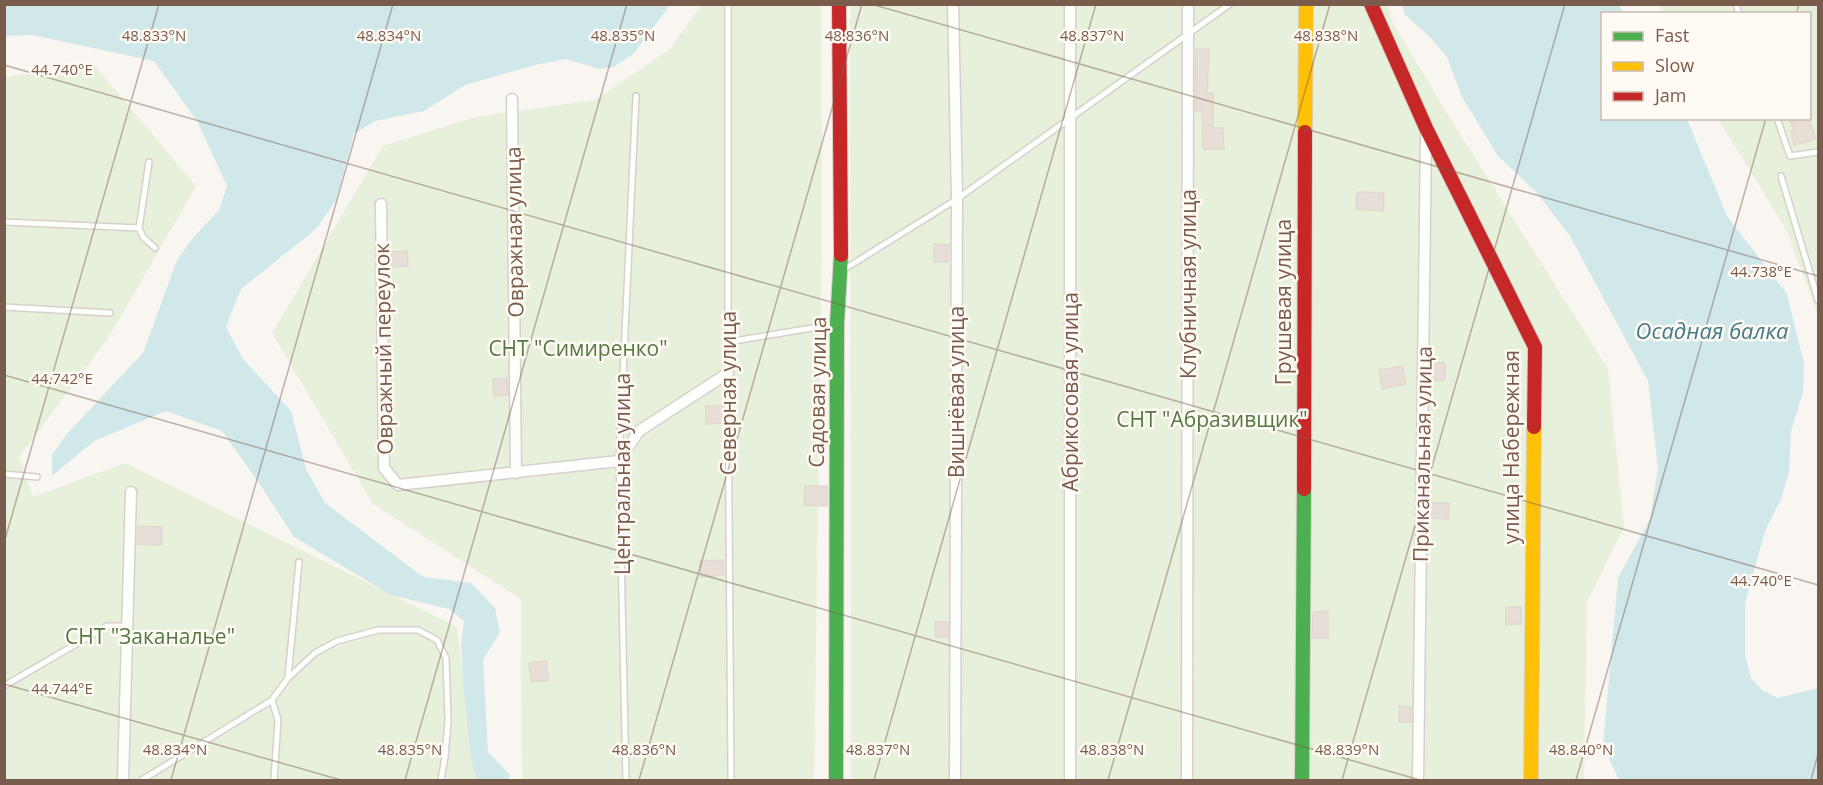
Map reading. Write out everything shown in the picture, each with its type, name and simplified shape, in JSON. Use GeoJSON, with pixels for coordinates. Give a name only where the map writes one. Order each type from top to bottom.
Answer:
{"type":"FeatureCollection","features":[{"type":"Feature","properties":{"kind":"street","name":"Садовая улица"},"geometry":{"type":"LineString","coordinates":[[836,780],[837,324],[841,272],[839,4]]}},
{"type":"Feature","properties":{"kind":"street","name":"Вишнёвая улица"},"geometry":{"type":"LineString","coordinates":[[952,4],[957,199],[956,780]]}},
{"type":"Feature","properties":{"kind":"street","name":"Абрикосовая улица"},"geometry":{"type":"LineString","coordinates":[[1070,4],[1070,780]]}},
{"type":"Feature","properties":{"kind":"street","name":"Клубничная улица"},"geometry":{"type":"LineString","coordinates":[[1187,780],[1188,4]]}},
{"type":"Feature","properties":{"kind":"street","name":"Грушевая улица"},"geometry":{"type":"LineString","coordinates":[[1302,780],[1306,4]]}},
{"type":"Feature","properties":{"kind":"street","name":"улица Набережная"},"geometry":{"type":"LineString","coordinates":[[1371,4],[1426,128],[1535,347],[1532,780]]}},
{"type":"Feature","properties":{"kind":"street","name":"Овражная улица"},"geometry":{"type":"LineString","coordinates":[[512,99],[516,473]]}},
{"type":"Feature","properties":{"kind":"street","name":"Приканальная улица"},"geometry":{"type":"LineString","coordinates":[[1418,780],[1426,128]]}},
{"type":"Feature","properties":{"kind":"street","name":"Овражный переулок"},"geometry":{"type":"LineString","coordinates":[[381,204],[384,468],[398,485],[619,461]]}},
{"type":"Feature","properties":{"kind":"street"},"geometry":{"type":"LineString","coordinates":[[619,461],[639,431],[728,373]]}},
{"type":"Feature","properties":{"kind":"street"},"geometry":{"type":"LineString","coordinates":[[123,780],[131,492]]}},
{"type":"Feature","properties":{"kind":"lane","name":"Северная улица"},"geometry":{"type":"LineString","coordinates":[[728,4],[731,780]]}},
{"type":"Feature","properties":{"kind":"lane"},"geometry":{"type":"LineString","coordinates":[[841,272],[957,199],[1230,4]]}},
{"type":"Feature","properties":{"kind":"lane","name":"Центральная улица"},"geometry":{"type":"LineString","coordinates":[[626,780],[619,461],[636,96]]}},
{"type":"Feature","properties":{"kind":"lane"},"geometry":{"type":"LineString","coordinates":[[1778,120],[1790,156],[1818,152]]}},
{"type":"Feature","properties":{"kind":"lane"},"geometry":{"type":"LineString","coordinates":[[149,162],[139,228],[143,237],[155,248]]}},
{"type":"Feature","properties":{"kind":"lane"},"geometry":{"type":"LineString","coordinates":[[1781,176],[1818,300]]}},
{"type":"Feature","properties":{"kind":"lane"},"geometry":{"type":"LineString","coordinates":[[4,222],[139,228]]}},
{"type":"Feature","properties":{"kind":"lane"},"geometry":{"type":"LineString","coordinates":[[4,307],[110,313]]}},
{"type":"Feature","properties":{"kind":"lane"},"geometry":{"type":"LineString","coordinates":[[728,342],[837,324]]}},
{"type":"Feature","properties":{"kind":"lane"},"geometry":{"type":"LineString","coordinates":[[4,474],[37,477]]}},
{"type":"Feature","properties":{"kind":"lane"},"geometry":{"type":"LineString","coordinates":[[288,678],[299,562]]}},
{"type":"Feature","properties":{"kind":"lane"},"geometry":{"type":"LineString","coordinates":[[4,686],[107,626],[128,626]]}},
{"type":"Feature","properties":{"kind":"lane"},"geometry":{"type":"LineString","coordinates":[[142,780],[272,700],[288,678],[315,653],[336,641],[378,630],[418,630],[437,640],[446,658],[448,720],[441,780]]}},
{"type":"Feature","properties":{"kind":"lane"},"geometry":{"type":"LineString","coordinates":[[272,700],[278,720],[274,780]]}},
{"type":"Feature","properties":{"kind":"green space","name":"СНТ \"Симиренко\""},"geometry":{"type":"Polygon","coordinates":[[[701,5],[821,5],[822,232],[814,780],[522,780],[521,599],[373,504],[272,333],[383,146],[475,117],[595,100],[670,49],[701,5]]]}},
{"type":"Feature","properties":{"kind":"green space","name":"СНТ \"Абразивщик\""},"geometry":{"type":"Polygon","coordinates":[[[850,5],[1388,5],[1393,23],[1443,107],[1608,369],[1624,527],[1587,602],[1584,776],[1587,780],[851,780],[850,5]]]}},
{"type":"Feature","properties":{"kind":"green space"},"geometry":{"type":"Polygon","coordinates":[[[1660,5],[1818,5],[1818,315],[1786,229],[1719,120],[1811,120],[1811,12],[1663,12],[1660,5]]]}},
{"type":"Feature","properties":{"kind":"green space","name":"СНТ \"Заканалье\""},"geometry":{"type":"Polygon","coordinates":[[[95,66],[196,186],[109,337],[19,457],[33,497],[125,463],[457,627],[475,780],[5,780],[4,77],[95,66]]]}},
{"type":"Feature","properties":{"kind":"water"},"geometry":{"type":"Polygon","coordinates":[[[4,5],[670,5],[634,53],[614,67],[599,69],[566,59],[535,65],[465,85],[424,111],[375,121],[354,134],[336,200],[317,228],[241,289],[226,327],[243,359],[291,411],[306,469],[325,503],[423,577],[471,583],[495,608],[500,632],[483,660],[488,752],[510,775],[508,780],[476,780],[471,759],[463,682],[461,644],[464,621],[449,609],[391,595],[294,537],[222,431],[166,411],[94,441],[52,476],[52,455],[65,436],[143,353],[177,260],[193,238],[219,210],[227,186],[197,121],[154,61],[32,35],[5,36],[4,5]]]}},
{"type":"Feature","properties":{"kind":"water","name":"Осадная балка"},"geometry":{"type":"Polygon","coordinates":[[[1402,5],[1618,5],[1623,12],[1601,12],[1601,120],[1687,120],[1727,216],[1787,294],[1804,364],[1803,392],[1791,431],[1789,472],[1781,499],[1765,531],[1745,603],[1745,655],[1751,678],[1762,690],[1777,698],[1818,688],[1818,780],[1619,780],[1603,746],[1618,578],[1650,519],[1658,468],[1648,381],[1570,236],[1536,192],[1498,156],[1462,97],[1447,57],[1428,35],[1405,15],[1402,5]]]}},
{"type":"Feature","properties":{"kind":"building"},"geometry":{"type":"Polygon","coordinates":[[[1196,49],[1209,49],[1207,93],[1213,93],[1213,128],[1223,128],[1224,149],[1203,149],[1202,111],[1195,111],[1196,49]]]}},
{"type":"Feature","properties":{"kind":"building"},"geometry":{"type":"Polygon","coordinates":[[[1789,120],[1810,120],[1816,139],[1794,145],[1791,131],[1794,130],[1789,120]]]}},
{"type":"Feature","properties":{"kind":"building"},"geometry":{"type":"Polygon","coordinates":[[[1357,192],[1384,193],[1383,211],[1356,209],[1357,192]]]}},
{"type":"Feature","properties":{"kind":"building"},"geometry":{"type":"Polygon","coordinates":[[[934,244],[949,245],[948,262],[934,262],[934,244]]]}},
{"type":"Feature","properties":{"kind":"building"},"geometry":{"type":"Polygon","coordinates":[[[407,251],[408,266],[391,267],[390,252],[407,251]]]}},
{"type":"Feature","properties":{"kind":"building"},"geometry":{"type":"Polygon","coordinates":[[[1431,363],[1445,363],[1445,380],[1431,381],[1431,363]]]}},
{"type":"Feature","properties":{"kind":"building"},"geometry":{"type":"Polygon","coordinates":[[[1402,366],[1406,384],[1382,389],[1379,370],[1402,366]]]}},
{"type":"Feature","properties":{"kind":"building"},"geometry":{"type":"Polygon","coordinates":[[[507,378],[508,395],[494,396],[493,379],[507,378]]]}},
{"type":"Feature","properties":{"kind":"building"},"geometry":{"type":"Polygon","coordinates":[[[723,405],[723,423],[706,424],[706,406],[723,405]]]}},
{"type":"Feature","properties":{"kind":"building"},"geometry":{"type":"Polygon","coordinates":[[[805,486],[827,486],[827,506],[804,505],[805,486]]]}},
{"type":"Feature","properties":{"kind":"building"},"geometry":{"type":"Polygon","coordinates":[[[1430,503],[1449,503],[1448,519],[1430,518],[1430,503]]]}},
{"type":"Feature","properties":{"kind":"building"},"geometry":{"type":"Polygon","coordinates":[[[138,526],[162,527],[161,545],[137,544],[138,526]]]}},
{"type":"Feature","properties":{"kind":"building"},"geometry":{"type":"Polygon","coordinates":[[[723,560],[724,575],[701,577],[700,561],[723,560]]]}},
{"type":"Feature","properties":{"kind":"building"},"geometry":{"type":"Polygon","coordinates":[[[1506,607],[1521,607],[1521,624],[1506,625],[1506,607]]]}},
{"type":"Feature","properties":{"kind":"building"},"geometry":{"type":"Polygon","coordinates":[[[1328,611],[1328,638],[1312,638],[1313,612],[1328,611]]]}},
{"type":"Feature","properties":{"kind":"building"},"geometry":{"type":"Polygon","coordinates":[[[935,622],[948,622],[948,637],[936,637],[935,622]]]}},
{"type":"Feature","properties":{"kind":"building"},"geometry":{"type":"Polygon","coordinates":[[[546,661],[549,680],[531,682],[529,663],[546,661]]]}},
{"type":"Feature","properties":{"kind":"building"},"geometry":{"type":"Polygon","coordinates":[[[1399,706],[1411,707],[1411,722],[1399,722],[1399,706]]]}},
{"type":"Feature","properties":{"kind":"traffic: fast"},"geometry":{"type":"LineString","coordinates":[[836,780],[837,324],[841,255]]}},
{"type":"Feature","properties":{"kind":"traffic: fast"},"geometry":{"type":"LineString","coordinates":[[1302,780],[1304,489]]}},
{"type":"Feature","properties":{"kind":"traffic: slow"},"geometry":{"type":"LineString","coordinates":[[1305,132],[1306,4]]}},
{"type":"Feature","properties":{"kind":"traffic: slow"},"geometry":{"type":"LineString","coordinates":[[1531,780],[1534,427]]}},
{"type":"Feature","properties":{"kind":"traffic: jam"},"geometry":{"type":"LineString","coordinates":[[839,4],[841,255]]}},
{"type":"Feature","properties":{"kind":"traffic: jam"},"geometry":{"type":"LineString","coordinates":[[1371,4],[1426,128],[1535,347],[1534,427]]}},
{"type":"Feature","properties":{"kind":"traffic: jam"},"geometry":{"type":"LineString","coordinates":[[1304,489],[1305,132]]}}]}
